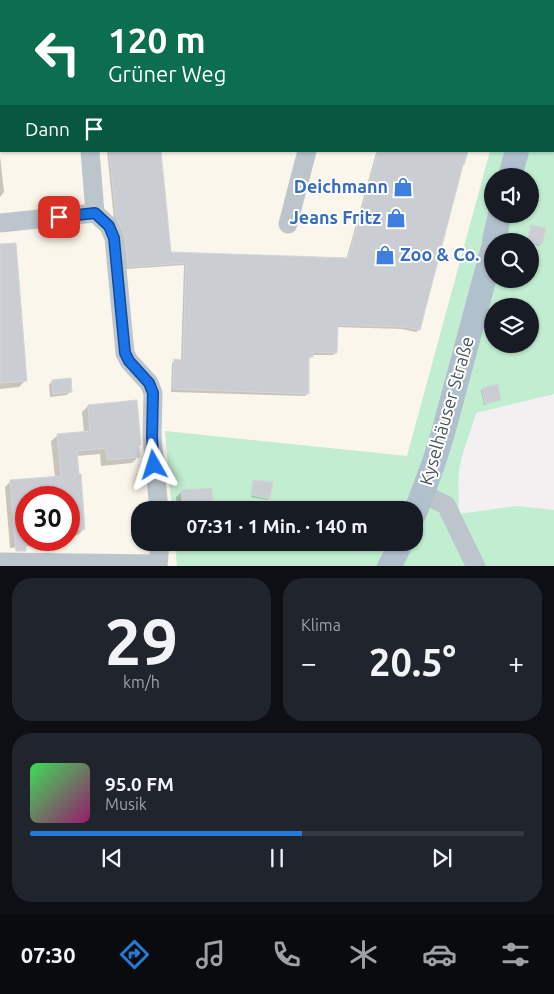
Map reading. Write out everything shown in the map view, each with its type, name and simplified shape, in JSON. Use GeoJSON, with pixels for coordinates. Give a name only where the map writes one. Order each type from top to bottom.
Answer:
{"type":"FeatureCollection","features":[{"type":"Feature","properties":{"kind":"main road"},"geometry":{"type":"LineString","coordinates":[[512,168],[516,152]]}},
{"type":"Feature","properties":{"kind":"main road","name":"Kyselhäuser Straße"},"geometry":{"type":"LineString","coordinates":[[420,501],[443,433],[484,281]]}},
{"type":"Feature","properties":{"kind":"main road"},"geometry":{"type":"LineString","coordinates":[[389,566],[397,551]]}},
{"type":"Feature","properties":{"kind":"street"},"geometry":{"type":"LineString","coordinates":[[90,152],[95,213],[109,226],[114,238],[125,353],[129,361],[149,383],[153,393],[152,437],[157,501]]}},
{"type":"Feature","properties":{"kind":"street"},"geometry":{"type":"LineString","coordinates":[[288,224],[307,152]]}},
{"type":"Feature","properties":{"kind":"street"},"geometry":{"type":"LineString","coordinates":[[0,223],[95,213]]}},
{"type":"Feature","properties":{"kind":"street"},"geometry":{"type":"LineString","coordinates":[[423,504],[446,505],[476,566]]}},
{"type":"Feature","properties":{"kind":"street"},"geometry":{"type":"LineString","coordinates":[[0,562],[42,565],[158,565],[159,551]]}},
{"type":"Feature","properties":{"kind":"shaded area"},"geometry":{"type":"Polygon","coordinates":[[[0,152],[490,152],[407,456],[165,431],[171,501],[131,501],[131,551],[176,551],[177,566],[0,566],[0,152]]]}},
{"type":"Feature","properties":{"kind":"green space"},"geometry":{"type":"Polygon","coordinates":[[[490,152],[554,152],[554,394],[476,413],[459,471],[458,514],[517,506],[554,510],[554,566],[177,566],[176,551],[423,551],[423,501],[171,501],[165,431],[407,456],[484,173],[484,223],[539,223],[539,168],[485,168],[490,152]]]}},
{"type":"Feature","properties":{"kind":"building"},"geometry":{"type":"Polygon","coordinates":[[[109,152],[161,152],[171,252],[348,258],[378,152],[468,152],[420,330],[405,327],[338,325],[337,353],[313,352],[313,357],[309,357],[309,394],[173,389],[174,359],[183,360],[186,263],[128,267],[125,237],[116,217],[109,152]]]}},
{"type":"Feature","properties":{"kind":"building"},"geometry":{"type":"Polygon","coordinates":[[[531,225],[546,228],[542,245],[539,244],[539,233],[529,233],[531,225]]]}},
{"type":"Feature","properties":{"kind":"building"},"geometry":{"type":"Polygon","coordinates":[[[16,243],[27,381],[0,383],[0,244],[16,243]]]}},
{"type":"Feature","properties":{"kind":"building"},"geometry":{"type":"Polygon","coordinates":[[[71,378],[72,392],[53,394],[52,380],[71,378]]]}},
{"type":"Feature","properties":{"kind":"building"},"geometry":{"type":"Polygon","coordinates":[[[498,384],[501,400],[485,404],[482,388],[498,384]]]}},
{"type":"Feature","properties":{"kind":"building"},"geometry":{"type":"Polygon","coordinates":[[[137,400],[141,445],[139,445],[140,457],[107,460],[106,448],[77,451],[79,474],[81,474],[85,529],[80,530],[80,486],[15,486],[15,539],[10,480],[61,476],[57,434],[90,431],[88,405],[137,400]]]}},
{"type":"Feature","properties":{"kind":"building"},"geometry":{"type":"Polygon","coordinates":[[[253,480],[273,482],[270,499],[251,495],[253,480]]]}},
{"type":"Feature","properties":{"kind":"building"},"geometry":{"type":"Polygon","coordinates":[[[212,488],[213,501],[182,501],[181,490],[212,488]]]}},
{"type":"Feature","properties":{"kind":"place","name":"Deichmann"},"geometry":{"type":"Point","coordinates":[403,187]}},
{"type":"Feature","properties":{"kind":"place","name":"Jeans Fritz"},"geometry":{"type":"Point","coordinates":[396,218]}},
{"type":"Feature","properties":{"kind":"place","name":"Zoo & Co."},"geometry":{"type":"Point","coordinates":[385,255]}},
{"type":"Feature","properties":{"kind":"route"},"geometry":{"type":"LineString","coordinates":[[59,217],[95,213],[112,231],[125,353],[129,361],[149,383],[153,393],[152,437],[154,465]]}}]}
